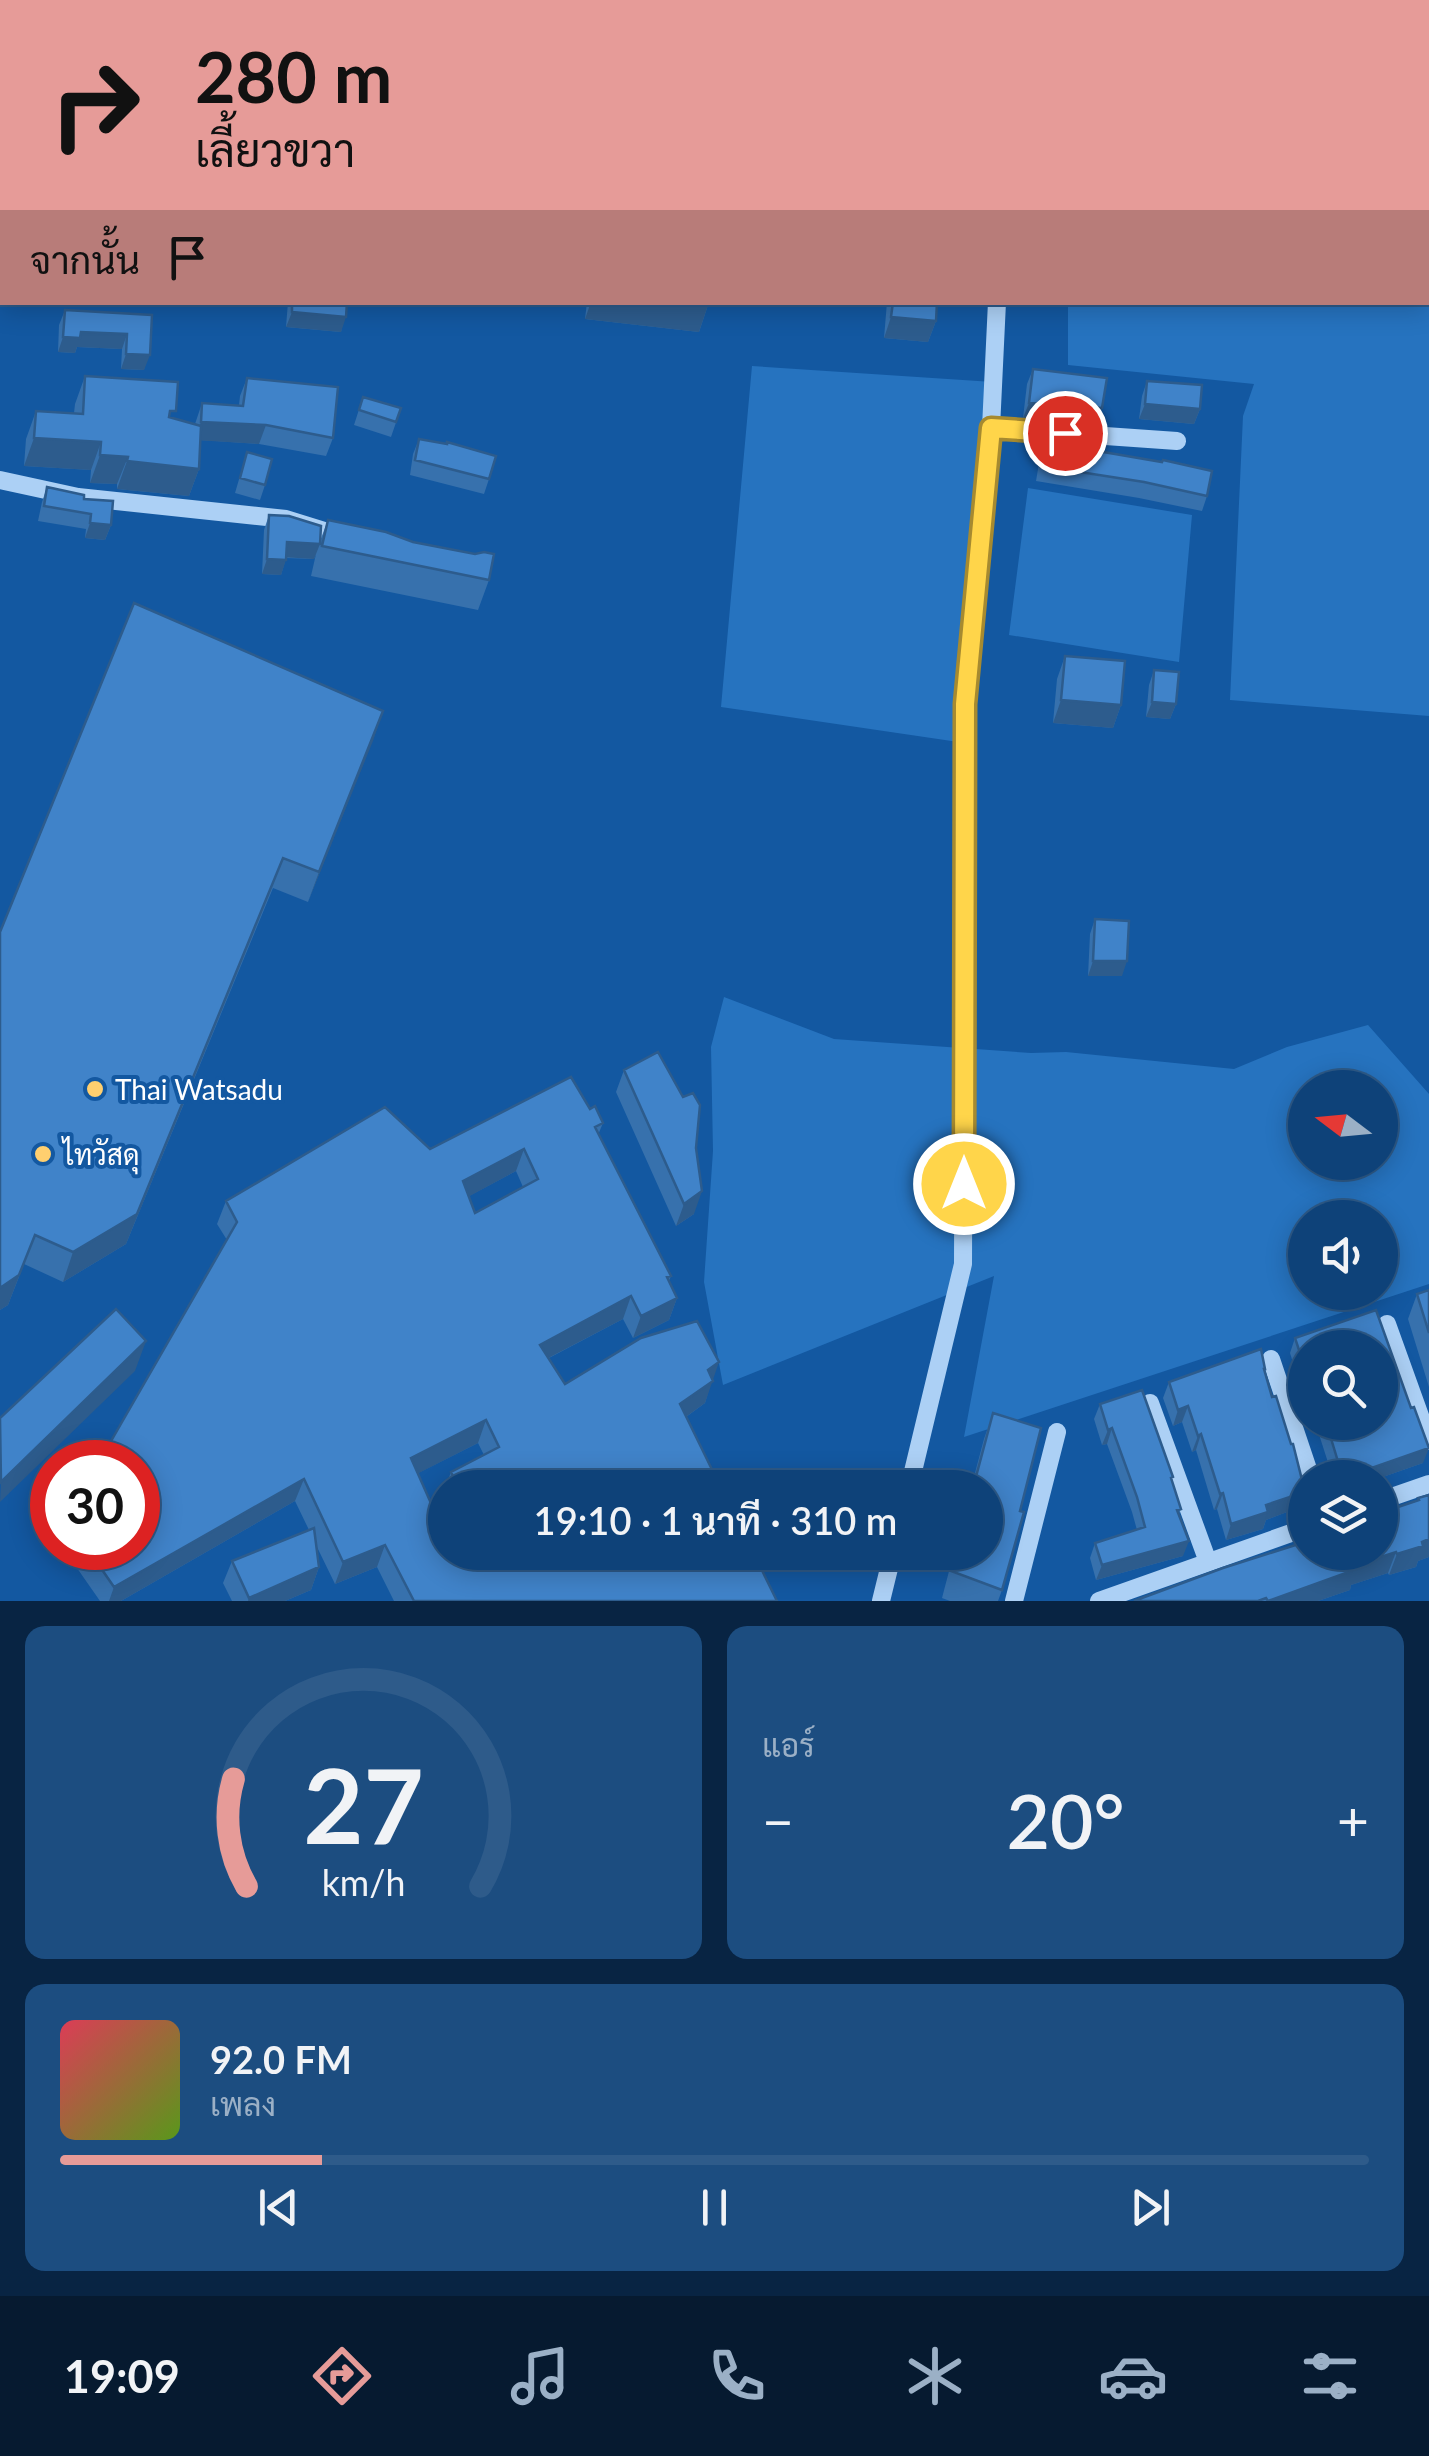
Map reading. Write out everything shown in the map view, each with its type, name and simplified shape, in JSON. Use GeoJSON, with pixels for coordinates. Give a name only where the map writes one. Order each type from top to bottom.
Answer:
{"type":"FeatureCollection","features":[{"type":"Feature","properties":{"kind":"street"},"geometry":{"type":"LineString","coordinates":[[912,1470],[963,1264],[965,704],[991,428],[996,305]]}},
{"type":"Feature","properties":{"kind":"street"},"geometry":{"type":"LineString","coordinates":[[991,428],[1177,441]]}},
{"type":"Feature","properties":{"kind":"street"},"geometry":{"type":"LineString","coordinates":[[0,480],[78,497],[286,519],[357,542]]}},
{"type":"Feature","properties":{"kind":"street"},"geometry":{"type":"LineString","coordinates":[[1387,1324],[1429,1440]]}},
{"type":"Feature","properties":{"kind":"street"},"geometry":{"type":"LineString","coordinates":[[1271,1358],[1305,1460]]}},
{"type":"Feature","properties":{"kind":"street"},"geometry":{"type":"LineString","coordinates":[[1150,1404],[1208,1562]]}},
{"type":"Feature","properties":{"kind":"street"},"geometry":{"type":"LineString","coordinates":[[1014,1601],[1057,1432]]}},
{"type":"Feature","properties":{"kind":"street"},"geometry":{"type":"LineString","coordinates":[[1398,1495],[1429,1484]]}},
{"type":"Feature","properties":{"kind":"street"},"geometry":{"type":"LineString","coordinates":[[1099,1601],[1288,1534]]}},
{"type":"Feature","properties":{"kind":"street"},"geometry":{"type":"LineString","coordinates":[[881,1601],[889,1570]]}},
{"type":"Feature","properties":{"kind":"shaded area"},"geometry":{"type":"Polygon","coordinates":[[[1068,305],[1429,305],[1429,716],[1230,700],[1243,416],[1254,384],[1068,365],[1068,305]]]}},
{"type":"Feature","properties":{"kind":"shaded area"},"geometry":{"type":"Polygon","coordinates":[[[752,366],[993,382],[965,743],[721,707],[752,366]]]}},
{"type":"Feature","properties":{"kind":"shaded area"},"geometry":{"type":"Polygon","coordinates":[[[1028,488],[1192,515],[1179,662],[1009,635],[1028,488]]]}},
{"type":"Feature","properties":{"kind":"shaded area"},"geometry":{"type":"Polygon","coordinates":[[[724,997],[834,1039],[1066,1052],[1234,1069],[1287,1047],[1368,1025],[1429,1094],[1429,1284],[1398,1294],[1398,1200],[1288,1200],[1288,1310],[1350,1310],[964,1437],[994,1276],[723,1385],[704,1282],[713,1151],[711,1047],[724,997]]]}},
{"type":"Feature","properties":{"kind":"building"},"geometry":{"type":"Polygon","coordinates":[[[292,305],[347,305],[346,317],[292,312],[292,305]]]}},
{"type":"Feature","properties":{"kind":"building"},"geometry":{"type":"Polygon","coordinates":[[[893,305],[937,305],[936,321],[891,317],[893,305]]]}},
{"type":"Feature","properties":{"kind":"building"},"geometry":{"type":"Polygon","coordinates":[[[65,310],[152,315],[150,355],[126,354],[127,334],[81,332],[80,338],[63,337],[65,310]]]}},
{"type":"Feature","properties":{"kind":"building"},"geometry":{"type":"Polygon","coordinates":[[[1033,369],[1107,378],[1102,408],[1029,403],[1033,369]]]}},
{"type":"Feature","properties":{"kind":"building"},"geometry":{"type":"Polygon","coordinates":[[[85,376],[178,382],[176,411],[170,411],[169,417],[201,426],[199,469],[100,455],[101,442],[34,438],[36,411],[83,414],[85,376]]]}},
{"type":"Feature","properties":{"kind":"building"},"geometry":{"type":"Polygon","coordinates":[[[247,378],[338,387],[333,438],[266,425],[201,422],[202,403],[243,406],[247,378]]]}},
{"type":"Feature","properties":{"kind":"building"},"geometry":{"type":"Polygon","coordinates":[[[1147,381],[1202,385],[1200,409],[1145,404],[1147,381]]]}},
{"type":"Feature","properties":{"kind":"building"},"geometry":{"type":"Polygon","coordinates":[[[363,397],[401,408],[396,422],[359,410],[363,397]]]}},
{"type":"Feature","properties":{"kind":"building"},"geometry":{"type":"Polygon","coordinates":[[[419,439],[447,442],[496,456],[489,479],[415,460],[419,439]]]}},
{"type":"Feature","properties":{"kind":"building"},"geometry":{"type":"Polygon","coordinates":[[[1045,442],[1212,471],[1207,496],[1041,466],[1045,442]]]}},
{"type":"Feature","properties":{"kind":"building"},"geometry":{"type":"Polygon","coordinates":[[[247,452],[272,459],[265,485],[240,478],[247,452]]]}},
{"type":"Feature","properties":{"kind":"building"},"geometry":{"type":"Polygon","coordinates":[[[47,487],[84,495],[84,499],[113,501],[111,525],[90,523],[91,514],[44,506],[47,487]]]}},
{"type":"Feature","properties":{"kind":"building"},"geometry":{"type":"Polygon","coordinates":[[[269,515],[289,516],[321,526],[320,544],[287,542],[286,560],[267,559],[269,515]]]}},
{"type":"Feature","properties":{"kind":"building"},"geometry":{"type":"Polygon","coordinates":[[[328,520],[413,542],[494,554],[489,580],[322,546],[328,520]]]}},
{"type":"Feature","properties":{"kind":"building","name":"Thai Watsadu"},"geometry":{"type":"Polygon","coordinates":[[[134,603],[383,711],[319,872],[283,858],[137,1214],[73,1252],[35,1235],[19,1275],[0,1288],[0,932],[134,603]]]}},
{"type":"Feature","properties":{"kind":"building"},"geometry":{"type":"Polygon","coordinates":[[[1065,656],[1125,661],[1121,705],[1061,700],[1065,656]]]}},
{"type":"Feature","properties":{"kind":"building"},"geometry":{"type":"Polygon","coordinates":[[[1154,670],[1179,672],[1176,704],[1152,702],[1154,670]]]}},
{"type":"Feature","properties":{"kind":"building"},"geometry":{"type":"Polygon","coordinates":[[[1095,919],[1129,921],[1127,961],[1093,961],[1095,919]]]}},
{"type":"Feature","properties":{"kind":"building"},"geometry":{"type":"Polygon","coordinates":[[[658,1052],[683,1097],[693,1093],[700,1105],[696,1148],[702,1191],[684,1204],[624,1070],[658,1052]]]}},
{"type":"Feature","properties":{"kind":"building"},"geometry":{"type":"Polygon","coordinates":[[[571,1077],[590,1109],[595,1106],[603,1123],[595,1127],[671,1276],[667,1277],[677,1298],[641,1316],[631,1296],[540,1345],[565,1384],[641,1338],[697,1321],[719,1362],[708,1370],[713,1381],[680,1404],[712,1470],[455,1470],[499,1447],[486,1420],[411,1458],[428,1496],[428,1570],[762,1570],[777,1601],[414,1601],[385,1545],[343,1562],[304,1479],[160,1561],[160,1440],[112,1440],[237,1222],[226,1201],[385,1107],[430,1149],[571,1077]],[[524,1149],[463,1181],[475,1213],[538,1179],[524,1149]]]}},
{"type":"Feature","properties":{"kind":"building"},"geometry":{"type":"Polygon","coordinates":[[[1429,1290],[1429,1333],[1417,1294],[1429,1290]]]}},
{"type":"Feature","properties":{"kind":"building"},"geometry":{"type":"Polygon","coordinates":[[[116,1309],[146,1341],[44,1440],[30,1440],[30,1454],[1,1482],[0,1418],[116,1309]]]}},
{"type":"Feature","properties":{"kind":"building"},"geometry":{"type":"Polygon","coordinates":[[[1376,1310],[1383,1330],[1318,1330],[1376,1310]]]}},
{"type":"Feature","properties":{"kind":"building"},"geometry":{"type":"Polygon","coordinates":[[[1261,1349],[1272,1397],[1276,1396],[1297,1460],[1288,1460],[1288,1498],[1266,1505],[1268,1512],[1231,1524],[1201,1434],[1198,1436],[1188,1406],[1178,1410],[1169,1382],[1261,1349]]]}},
{"type":"Feature","properties":{"kind":"building"},"geometry":{"type":"Polygon","coordinates":[[[1398,1372],[1429,1448],[1395,1460],[1338,1460],[1331,1440],[1398,1440],[1398,1372]]]}},
{"type":"Feature","properties":{"kind":"building"},"geometry":{"type":"Polygon","coordinates":[[[1142,1390],[1173,1477],[1181,1509],[1177,1510],[1189,1541],[1102,1565],[1095,1543],[1145,1527],[1112,1428],[1108,1430],[1100,1404],[1142,1390]]]}},
{"type":"Feature","properties":{"kind":"building"},"geometry":{"type":"Polygon","coordinates":[[[993,1413],[1041,1428],[1020,1511],[1024,1512],[1002,1590],[951,1571],[1003,1570],[1003,1470],[978,1470],[993,1413]]]}},
{"type":"Feature","properties":{"kind":"building"},"geometry":{"type":"Polygon","coordinates":[[[1429,1495],[1429,1539],[1422,1542],[1423,1546],[1398,1554],[1398,1507],[1429,1495]]]}},
{"type":"Feature","properties":{"kind":"building"},"geometry":{"type":"Polygon","coordinates":[[[314,1528],[319,1567],[249,1598],[232,1561],[314,1528]]]}},
{"type":"Feature","properties":{"kind":"building"},"geometry":{"type":"Polygon","coordinates":[[[1288,1547],[1288,1570],[1354,1570],[1268,1601],[1134,1601],[1288,1547]]]}},
{"type":"Feature","properties":{"kind":"building"},"geometry":{"type":"Polygon","coordinates":[[[102,1570],[144,1570],[114,1587],[102,1570]]]}},
{"type":"Feature","properties":{"kind":"place","name":"Thai Watsadu"},"geometry":{"type":"Point","coordinates":[95,1089]}},
{"type":"Feature","properties":{"kind":"place","name":"ไทวัสดุ"},"geometry":{"type":"Point","coordinates":[43,1154]}},
{"type":"Feature","properties":{"kind":"route"},"geometry":{"type":"LineString","coordinates":[[964,1184],[965,704],[991,428],[1065,433]]}}]}
